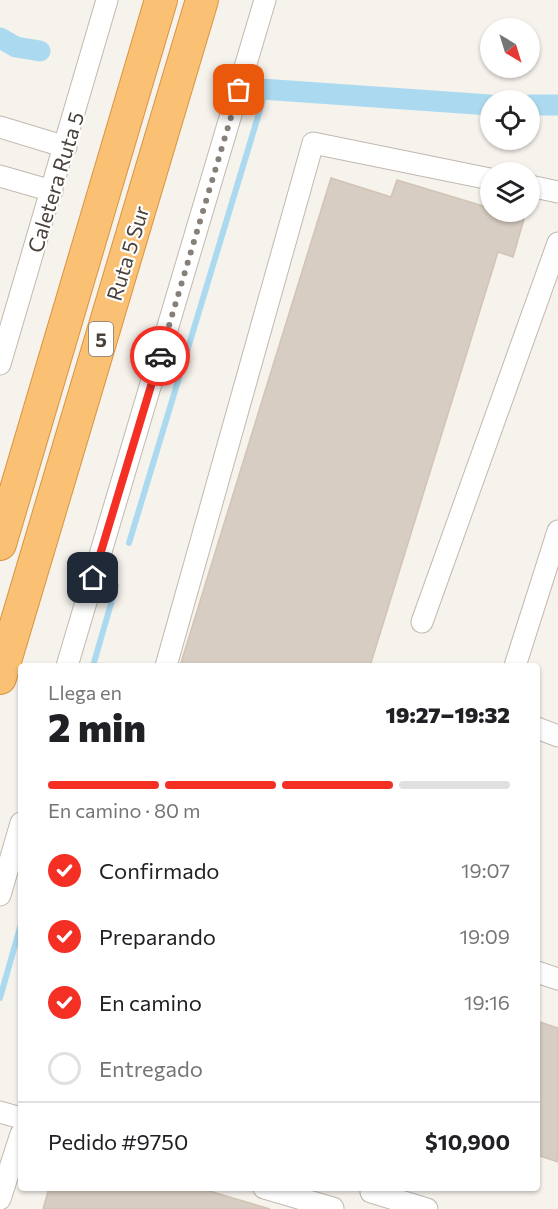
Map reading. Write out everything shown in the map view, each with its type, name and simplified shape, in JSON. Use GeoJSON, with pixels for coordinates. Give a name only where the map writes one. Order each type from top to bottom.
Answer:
{"type":"FeatureCollection","features":[{"type":"Feature","properties":{"kind":"highway","name":"Ruta 5 Sur"},"geometry":{"type":"LineString","coordinates":[[0,544],[161,0]]}},
{"type":"Feature","properties":{"kind":"highway","name":"Ruta 5 Sur"},"geometry":{"type":"LineString","coordinates":[[0,678],[202,0]]}},
{"type":"Feature","properties":{"kind":"street","name":"Caletera Ruta 5"},"geometry":{"type":"LineString","coordinates":[[0,364],[66,147],[107,0]]}},
{"type":"Feature","properties":{"kind":"street"},"geometry":{"type":"LineString","coordinates":[[68,663],[266,0]]}},
{"type":"Feature","properties":{"kind":"street"},"geometry":{"type":"LineString","coordinates":[[0,127],[66,147]]}},
{"type":"Feature","properties":{"kind":"street"},"geometry":{"type":"LineString","coordinates":[[167,663],[313,143],[480,176]]}},
{"type":"Feature","properties":{"kind":"street"},"geometry":{"type":"LineString","coordinates":[[0,176],[52,191]]}},
{"type":"Feature","properties":{"kind":"street"},"geometry":{"type":"LineString","coordinates":[[540,188],[558,192]]}},
{"type":"Feature","properties":{"kind":"street"},"geometry":{"type":"LineString","coordinates":[[422,622],[558,243]]}},
{"type":"Feature","properties":{"kind":"street"},"geometry":{"type":"LineString","coordinates":[[516,663],[558,531]]}},
{"type":"Feature","properties":{"kind":"street"},"geometry":{"type":"LineString","coordinates":[[540,729],[558,736]]}},
{"type":"Feature","properties":{"kind":"street"},"geometry":{"type":"LineString","coordinates":[[0,895],[18,834]]}},
{"type":"Feature","properties":{"kind":"street"},"geometry":{"type":"LineString","coordinates":[[540,973],[558,979]]}},
{"type":"Feature","properties":{"kind":"street"},"geometry":{"type":"LineString","coordinates":[[0,1112],[18,1117]]}},
{"type":"Feature","properties":{"kind":"street"},"geometry":{"type":"LineString","coordinates":[[0,1198],[18,1143]]}},
{"type":"Feature","properties":{"kind":"street"},"geometry":{"type":"LineString","coordinates":[[279,1191],[333,1202]]}},
{"type":"Feature","properties":{"kind":"street"},"geometry":{"type":"LineString","coordinates":[[372,1191],[427,1209]]}},
{"type":"Feature","properties":{"kind":"building"},"geometry":{"type":"Polygon","coordinates":[[[331,178],[391,197],[397,180],[480,205],[480,222],[523,222],[513,257],[498,252],[371,663],[181,663],[331,178]]]}},
{"type":"Feature","properties":{"kind":"building"},"geometry":{"type":"Polygon","coordinates":[[[540,1022],[558,1028],[558,1162],[540,1156],[540,1022]]]}},
{"type":"Feature","properties":{"kind":"building"},"geometry":{"type":"Polygon","coordinates":[[[48,1191],[209,1191],[270,1209],[43,1209],[48,1191]]]}},
{"type":"Feature","properties":{"kind":"waterway"},"geometry":{"type":"LineString","coordinates":[[0,38],[16,47],[40,51]]}},
{"type":"Feature","properties":{"kind":"waterway"},"geometry":{"type":"LineString","coordinates":[[261,89],[480,104]]}},
{"type":"Feature","properties":{"kind":"waterway"},"geometry":{"type":"LineString","coordinates":[[129,543],[266,90]]}},
{"type":"Feature","properties":{"kind":"waterway"},"geometry":{"type":"LineString","coordinates":[[540,105],[558,105]]}},
{"type":"Feature","properties":{"kind":"waterway"},"geometry":{"type":"LineString","coordinates":[[94,663],[116,586]]}},
{"type":"Feature","properties":{"kind":"waterway"},"geometry":{"type":"LineString","coordinates":[[0,998],[18,935]]}},
{"type":"Feature","properties":{"kind":"way so far"},"geometry":{"type":"LineString","coordinates":[[160,356],[239,90]]}},
{"type":"Feature","properties":{"kind":"route"},"geometry":{"type":"LineString","coordinates":[[93,578],[160,356]]}}]}
